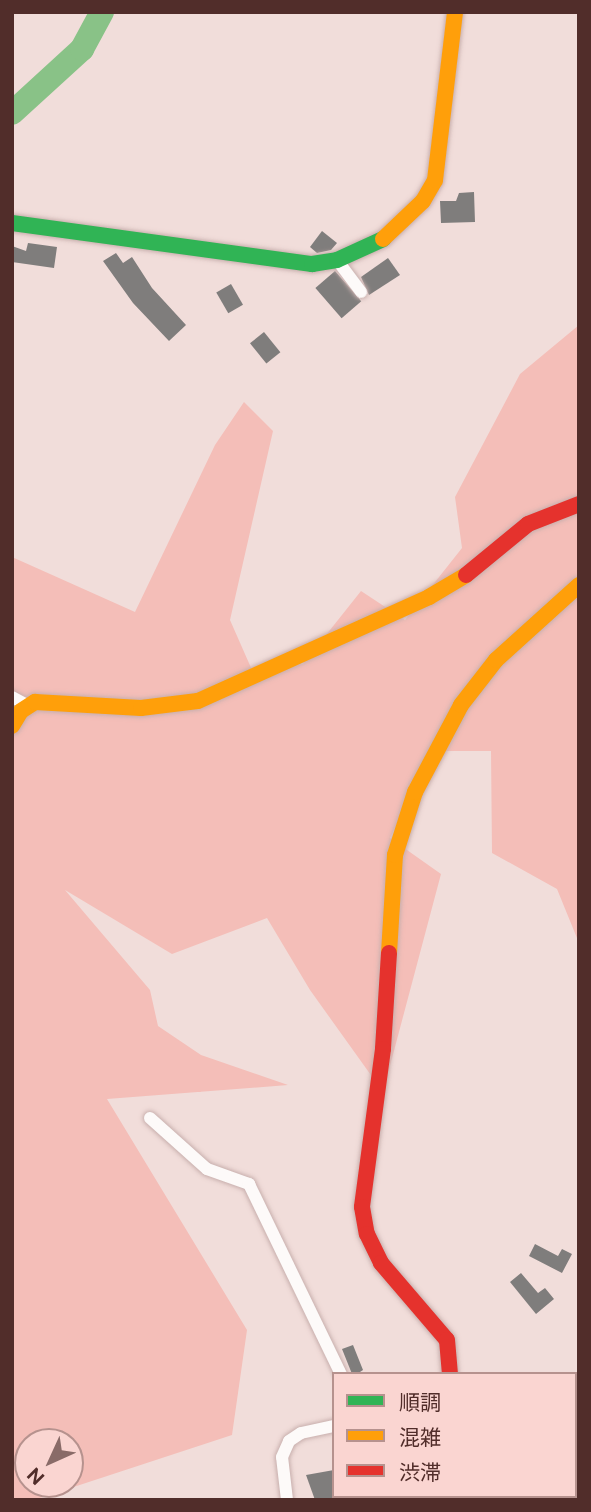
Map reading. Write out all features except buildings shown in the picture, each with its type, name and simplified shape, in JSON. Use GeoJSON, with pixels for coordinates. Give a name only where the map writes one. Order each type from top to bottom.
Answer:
{"type":"FeatureCollection","features":[{"type":"Feature","properties":{"kind":"street"},"geometry":{"type":"LineString","coordinates":[[12,223],[217,255],[312,264],[337,260],[386,238],[423,201],[435,180],[455,12]]}},
{"type":"Feature","properties":{"kind":"street"},"geometry":{"type":"LineString","coordinates":[[337,260],[362,292]]}},
{"type":"Feature","properties":{"kind":"street"},"geometry":{"type":"LineString","coordinates":[[12,697],[27,705],[159,708],[198,701],[429,597],[479,567],[528,524],[579,504]]}},
{"type":"Feature","properties":{"kind":"street"},"geometry":{"type":"LineString","coordinates":[[450,1372],[447,1340],[381,1263],[367,1234],[362,1207],[383,1049],[395,855],[415,792],[461,705],[496,660],[579,585]]}},
{"type":"Feature","properties":{"kind":"street"},"geometry":{"type":"LineString","coordinates":[[12,726],[27,705]]}},
{"type":"Feature","properties":{"kind":"street"},"geometry":{"type":"LineString","coordinates":[[150,1118],[207,1170],[249,1184],[340,1372]]}},
{"type":"Feature","properties":{"kind":"street"},"geometry":{"type":"LineString","coordinates":[[287,1500],[282,1457],[289,1441],[301,1433],[332,1426]]}},
{"type":"Feature","properties":{"kind":"shaded area"},"geometry":{"type":"Polygon","coordinates":[[[579,325],[579,943],[557,889],[492,853],[491,751],[433,751],[390,838],[441,874],[383,1092],[310,990],[267,918],[172,954],[65,890],[150,990],[158,1026],[201,1055],[288,1085],[107,1099],[247,1330],[232,1435],[84,1484],[84,1428],[14,1428],[14,1498],[40,1498],[12,1500],[12,557],[135,612],[215,445],[244,402],[273,431],[230,620],[252,670],[303,664],[361,591],[405,620],[462,548],[455,497],[520,374],[579,325]]]}},
{"type":"Feature","properties":{"kind":"waterway"},"geometry":{"type":"LineString","coordinates":[[12,113],[82,49],[102,12]]}},
{"type":"Feature","properties":{"kind":"traffic: fast"},"geometry":{"type":"LineString","coordinates":[[12,223],[312,264],[337,260],[383,239]]}},
{"type":"Feature","properties":{"kind":"traffic: slow"},"geometry":{"type":"LineString","coordinates":[[383,239],[423,201],[435,180],[455,12]]}},
{"type":"Feature","properties":{"kind":"traffic: slow"},"geometry":{"type":"LineString","coordinates":[[12,726],[21,711],[35,702],[141,708],[198,701],[429,597],[466,575]]}},
{"type":"Feature","properties":{"kind":"traffic: slow"},"geometry":{"type":"LineString","coordinates":[[389,953],[395,855],[415,792],[461,705],[496,660],[579,585]]}},
{"type":"Feature","properties":{"kind":"traffic: jam"},"geometry":{"type":"LineString","coordinates":[[466,575],[528,524],[579,504]]}},
{"type":"Feature","properties":{"kind":"traffic: jam"},"geometry":{"type":"LineString","coordinates":[[389,953],[383,1049],[362,1207],[367,1234],[381,1263],[447,1340],[450,1372]]}}]}
